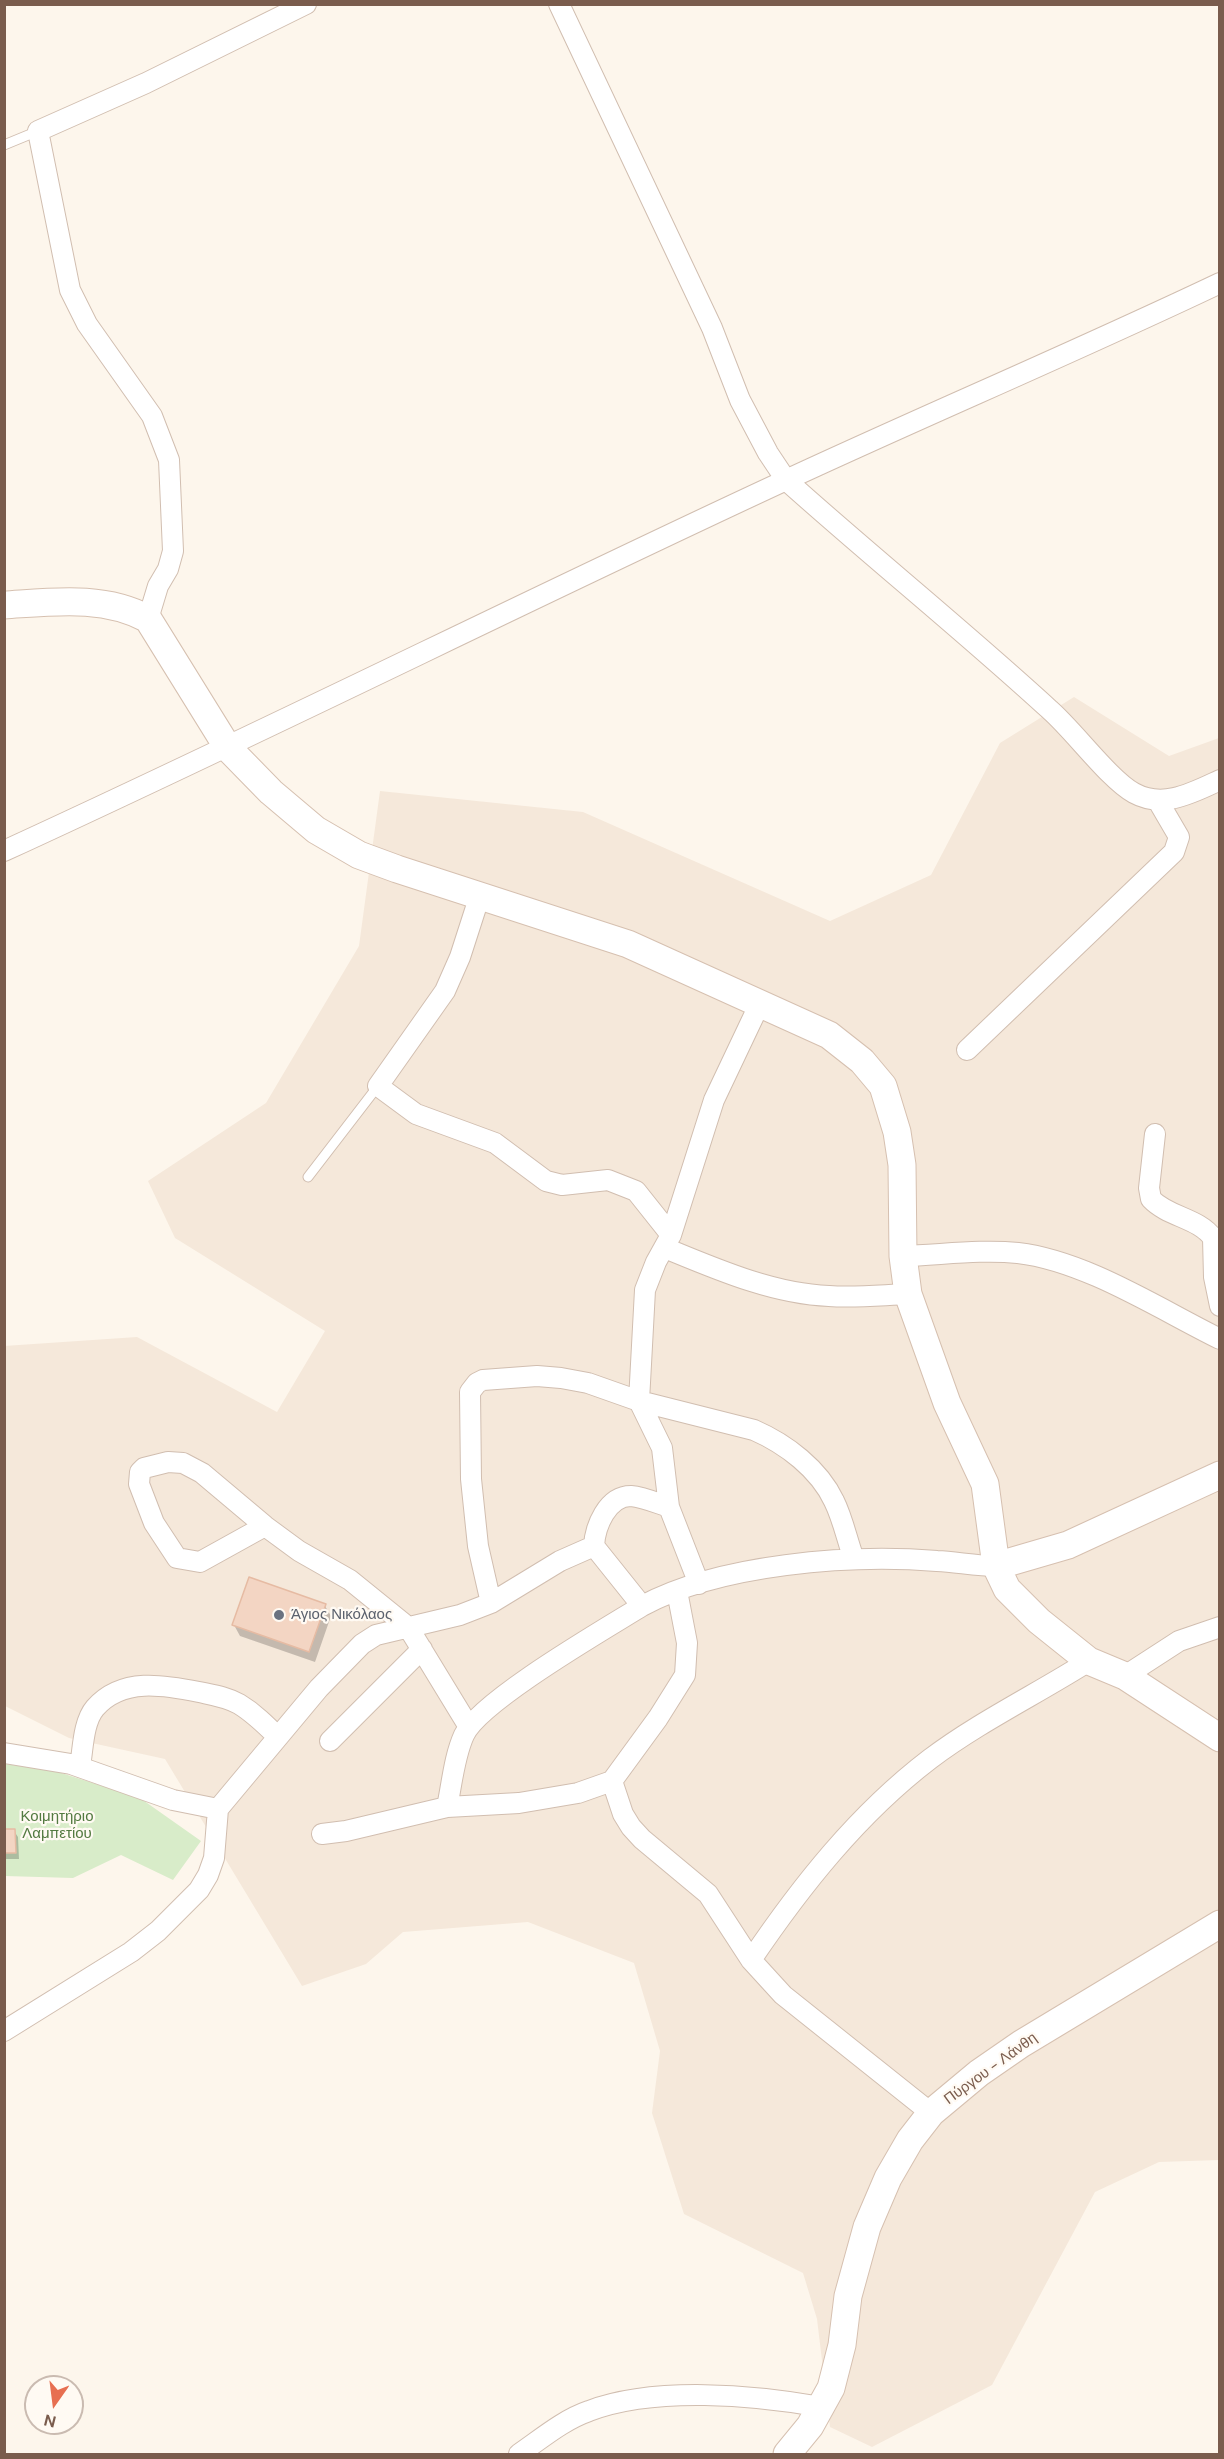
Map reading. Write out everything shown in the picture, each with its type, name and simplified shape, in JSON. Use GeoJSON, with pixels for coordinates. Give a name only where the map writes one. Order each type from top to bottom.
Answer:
{"type":"FeatureCollection","features":[{"type":"Feature","properties":{"kind":"street"},"geometry":{"type":"LineString","coordinates":[[148,619],[172,551],[169,460],[163,439],[152,416],[87,324],[70,290],[38,131],[146,83],[306,4]]}},
{"type":"Feature","properties":{"kind":"street"},"geometry":{"type":"LineString","coordinates":[[559,4],[712,328],[740,400],[768,453],[786,480],[1064,722],[1133,793],[1158,801],[1172,800],[1220,780]]}},
{"type":"Feature","properties":{"kind":"street"},"geometry":{"type":"LineString","coordinates":[[4,851],[228,748],[502,614],[786,480],[1220,284]]}},
{"type":"Feature","properties":{"kind":"street"},"geometry":{"type":"LineString","coordinates":[[4,605],[93,603],[133,611],[148,619],[228,748],[271,792],[316,830],[359,855],[628,944],[829,1035],[862,1060],[883,1086],[897,1132],[902,1165],[903,1256],[908,1294],[947,1403],[985,1484],[996,1566],[1007,1589],[1020,1603],[1089,1661],[1125,1676],[1220,1738]]}},
{"type":"Feature","properties":{"kind":"street"},"geometry":{"type":"LineString","coordinates":[[967,1050],[1174,852],[1179,837],[1158,801]]}},
{"type":"Feature","properties":{"kind":"street"},"geometry":{"type":"LineString","coordinates":[[480,895],[463,949],[445,991],[378,1086],[416,1114],[495,1143],[546,1181],[562,1185],[608,1180],[636,1191],[668,1242],[774,1287],[829,1296],[908,1294]]}},
{"type":"Feature","properties":{"kind":"street"},"geometry":{"type":"LineString","coordinates":[[699,1584],[669,1507],[662,1448],[639,1401],[645,1290],[656,1262],[668,1242],[714,1100],[760,1003]]}},
{"type":"Feature","properties":{"kind":"street"},"geometry":{"type":"LineString","coordinates":[[1155,1134],[1149,1188],[1151,1199],[1164,1210],[1205,1230],[1213,1238],[1214,1277],[1220,1306]]}},
{"type":"Feature","properties":{"kind":"street"},"geometry":{"type":"LineString","coordinates":[[903,1256],[1016,1253],[1045,1258],[1104,1281],[1220,1339]]}},
{"type":"Feature","properties":{"kind":"street"},"geometry":{"type":"LineString","coordinates":[[491,1603],[478,1546],[471,1479],[472,1387],[483,1380],[537,1376],[561,1378],[588,1383],[639,1401],[754,1430],[788,1448],[818,1477],[834,1501],[854,1559]]}},
{"type":"Feature","properties":{"kind":"street"},"geometry":{"type":"LineString","coordinates":[[265,1527],[200,1562],[177,1558],[154,1523],[138,1484],[140,1472],[144,1468],[168,1462],[183,1463],[202,1473],[265,1527],[299,1551],[350,1580],[408,1627],[469,1727]]}},
{"type":"Feature","properties":{"kind":"street"},"geometry":{"type":"LineString","coordinates":[[447,1807],[460,1746],[469,1727],[497,1701],[642,1606],[667,1593],[779,1567],[854,1559],[937,1561],[996,1566],[1037,1557],[1068,1545],[1220,1475]]}},
{"type":"Feature","properties":{"kind":"street"},"geometry":{"type":"LineString","coordinates":[[642,1606],[594,1546],[599,1520],[607,1510],[624,1497],[642,1498],[669,1507]]}},
{"type":"Feature","properties":{"kind":"street"},"geometry":{"type":"LineString","coordinates":[[4,2031],[131,1952],[158,1931],[199,1890],[214,1858],[218,1809],[319,1688],[362,1644],[376,1635],[460,1616],[491,1603],[560,1561],[594,1546]]}},
{"type":"Feature","properties":{"kind":"street"},"geometry":{"type":"LineString","coordinates":[[322,1834],[355,1829],[447,1807],[519,1803],[578,1793],[612,1781],[658,1718],[685,1675],[687,1643],[677,1591]]}},
{"type":"Feature","properties":{"kind":"street"},"geometry":{"type":"LineString","coordinates":[[1125,1676],[1179,1641],[1220,1627]]}},
{"type":"Feature","properties":{"kind":"street"},"geometry":{"type":"LineString","coordinates":[[330,1741],[422,1649]]}},
{"type":"Feature","properties":{"kind":"street"},"geometry":{"type":"LineString","coordinates":[[751,1960],[801,1889],[896,1786],[961,1738],[1089,1661]]}},
{"type":"Feature","properties":{"kind":"street"},"geometry":{"type":"LineString","coordinates":[[80,1766],[90,1717],[95,1708],[109,1696],[128,1688],[145,1685],[164,1685],[224,1697],[252,1713],[278,1737]]}},
{"type":"Feature","properties":{"kind":"street"},"geometry":{"type":"LineString","coordinates":[[4,1753],[80,1766],[173,1800],[218,1809]]}},
{"type":"Feature","properties":{"kind":"street"},"geometry":{"type":"LineString","coordinates":[[612,1781],[618,1801],[631,1827],[642,1839],[708,1894],[751,1960],[783,1995],[814,2022],[932,2113]]}},
{"type":"Feature","properties":{"kind":"street","name":"Πύργου - Λάνθη"},"geometry":{"type":"LineString","coordinates":[[787,2454],[822,2407],[837,2366],[848,2296],[867,2228],[888,2178],[910,2140],[932,2113],[979,2073],[1021,2044],[1220,1924]]}},
{"type":"Feature","properties":{"kind":"street"},"geometry":{"type":"LineString","coordinates":[[519,2454],[561,2425],[587,2411],[635,2400],[708,2395],[784,2400],[822,2407]]}},
{"type":"Feature","properties":{"kind":"lane"},"geometry":{"type":"LineString","coordinates":[[4,145],[38,131]]}},
{"type":"Feature","properties":{"kind":"lane"},"geometry":{"type":"LineString","coordinates":[[308,1177],[378,1086]]}},
{"type":"Feature","properties":{"kind":"shaded area"},"geometry":{"type":"Polygon","coordinates":[[[1074,697],[1169,756],[1219,738],[1219,2160],[1159,2162],[1095,2192],[992,2385],[872,2447],[830,2427],[817,2319],[803,2273],[684,2214],[652,2113],[660,2051],[634,1963],[528,1922],[403,1932],[366,1964],[302,1986],[165,1759],[69,1738],[5,1706],[4,1346],[137,1337],[277,1412],[325,1331],[175,1238],[148,1181],[266,1103],[359,946],[380,791],[583,812],[830,921],[931,875],[1000,743],[1074,697]]]}},
{"type":"Feature","properties":{"kind":"green space","name":"Κοιμητήριο Λαμπετίου"},"geometry":{"type":"Polygon","coordinates":[[[5,1764],[55,1771],[140,1798],[201,1841],[173,1880],[121,1855],[73,1878],[5,1876],[5,1764]]]}},
{"type":"Feature","properties":{"kind":"building","name":"Άγιος Νικόλαος"},"geometry":{"type":"Polygon","coordinates":[[[249,1577],[326,1604],[309,1652],[232,1625],[249,1577]]]}},
{"type":"Feature","properties":{"kind":"building"},"geometry":{"type":"Polygon","coordinates":[[[4,1829],[15,1829],[16,1853],[4,1853],[4,1829]]]}},
{"type":"Feature","properties":{"kind":"place","name":"Άγιος Νικόλαος"},"geometry":{"type":"Point","coordinates":[279,1615]}}]}
